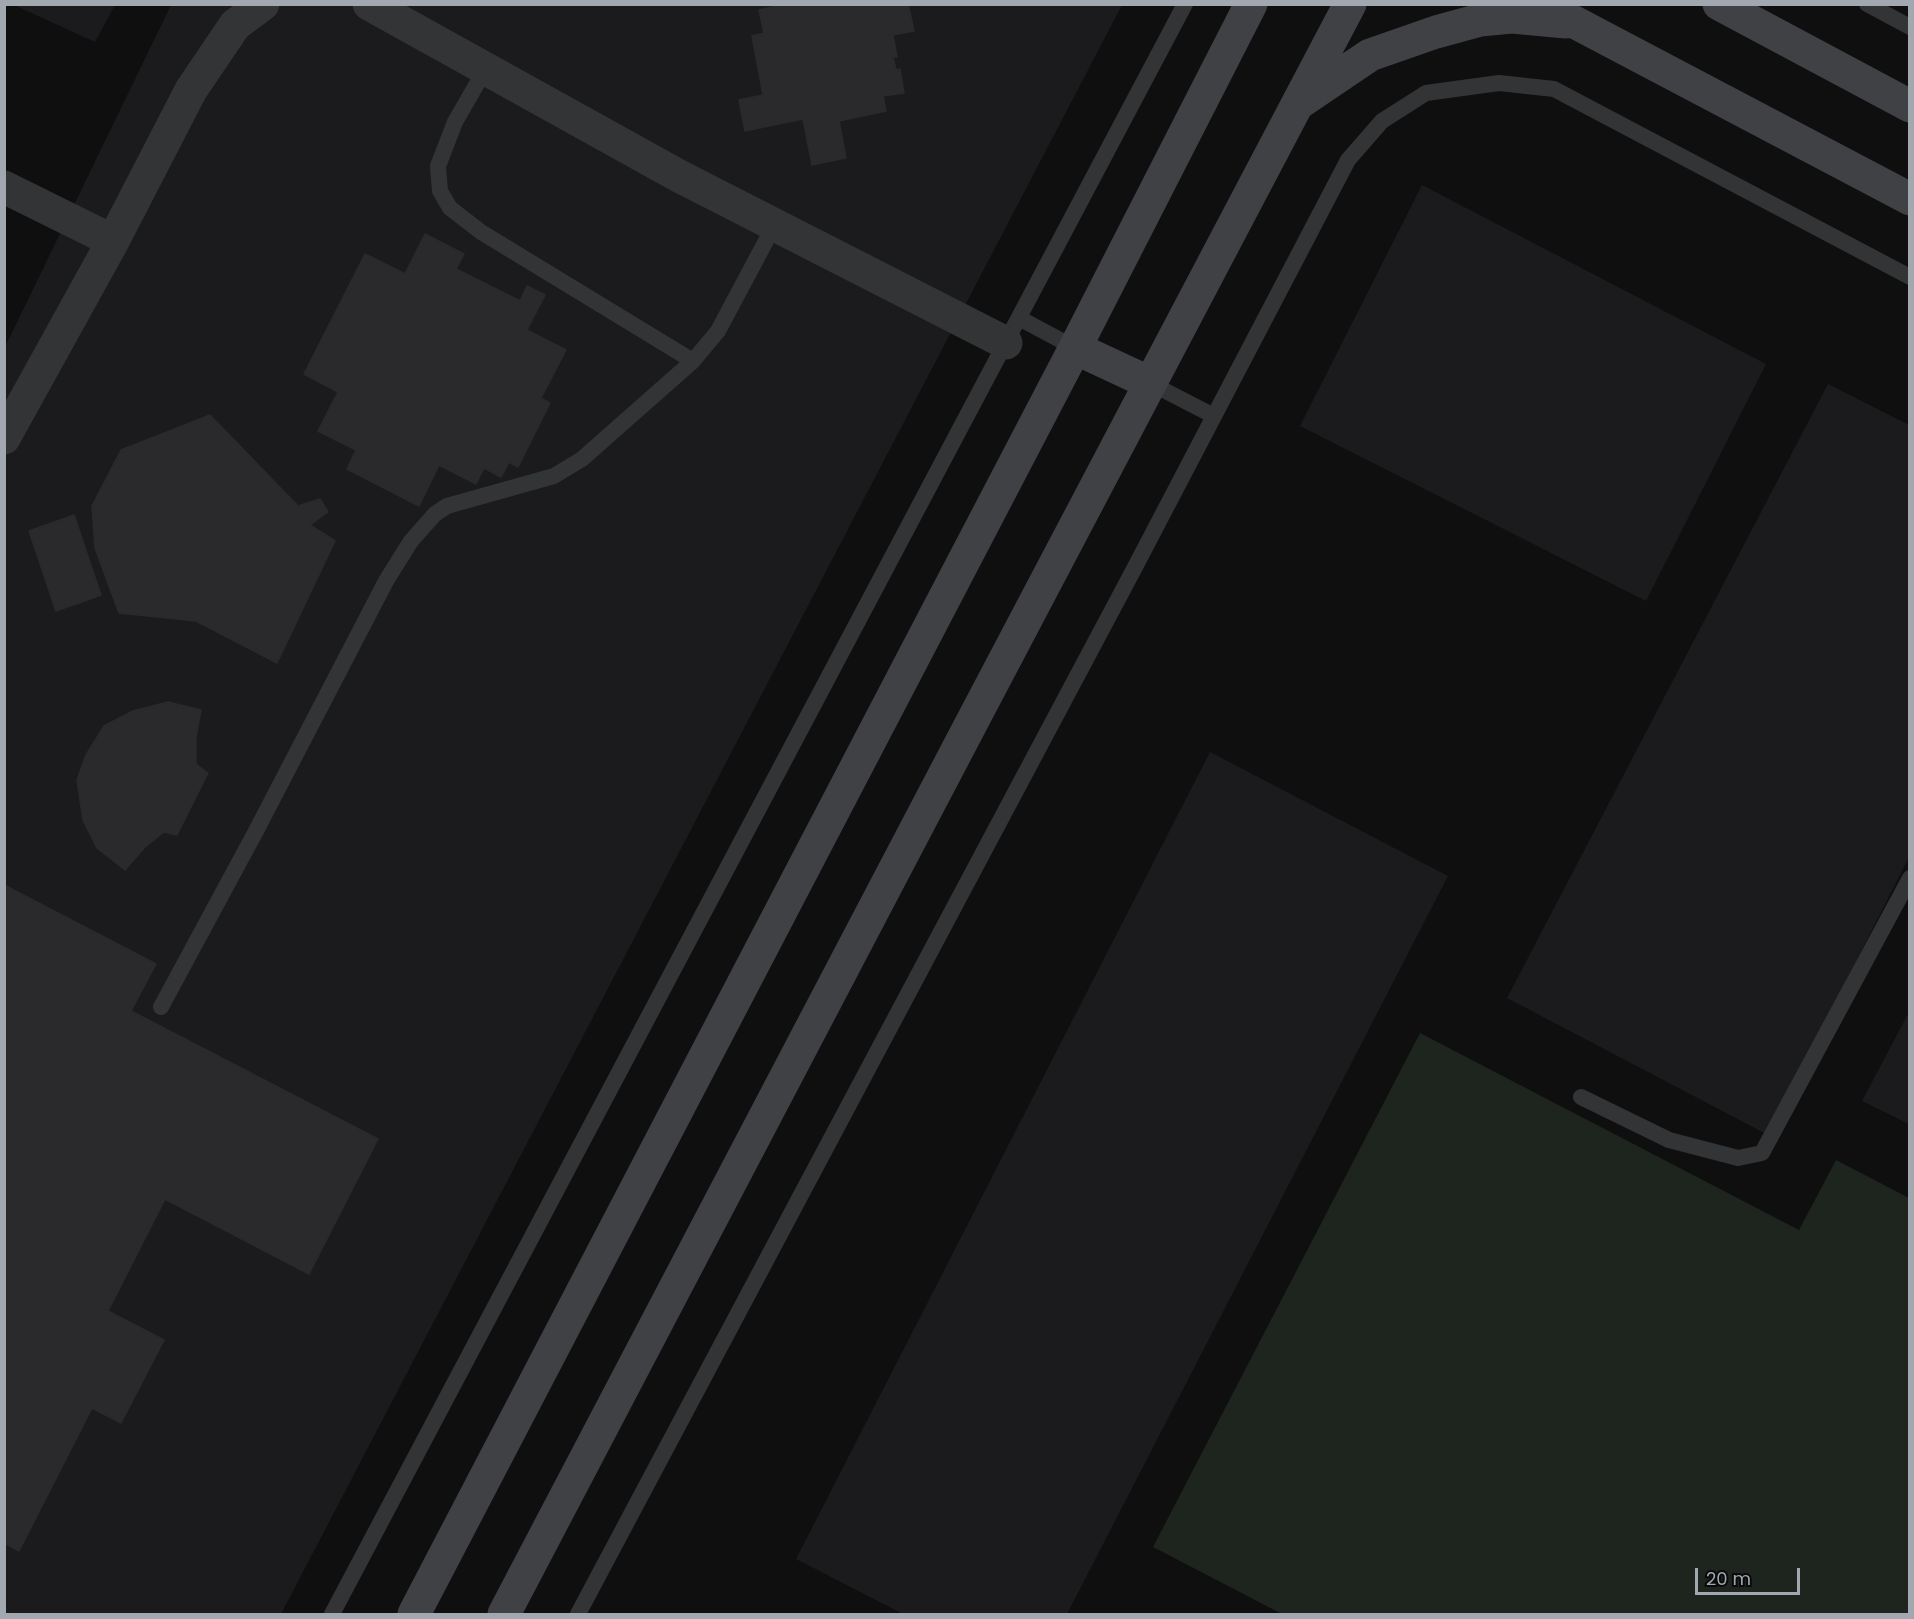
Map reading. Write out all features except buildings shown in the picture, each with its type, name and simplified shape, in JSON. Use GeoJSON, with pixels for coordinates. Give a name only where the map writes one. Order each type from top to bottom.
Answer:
{"type":"FeatureCollection","features":[{"type":"Feature","properties":{"kind":"main road"},"geometry":{"type":"LineString","coordinates":[[1229,47],[1236,4]]}},
{"type":"Feature","properties":{"kind":"main road"},"geometry":{"type":"LineString","coordinates":[[414,1614],[1076,348],[1251,4]]}},
{"type":"Feature","properties":{"kind":"main road"},"geometry":{"type":"LineString","coordinates":[[504,1614],[1350,4]]}},
{"type":"Feature","properties":{"kind":"main road"},"geometry":{"type":"LineString","coordinates":[[1540,4],[1910,199]]}},
{"type":"Feature","properties":{"kind":"main road"},"geometry":{"type":"LineString","coordinates":[[1719,4],[1910,106]]}},
{"type":"Feature","properties":{"kind":"main road"},"geometry":{"type":"LineString","coordinates":[[1299,103],[1370,55],[1436,32],[1480,20],[1512,16],[1577,24]]}},
{"type":"Feature","properties":{"kind":"main road"},"geometry":{"type":"LineString","coordinates":[[1076,348],[1150,383]]}},
{"type":"Feature","properties":{"kind":"street"},"geometry":{"type":"LineString","coordinates":[[4,438],[113,241],[191,90],[235,25],[263,4]]}},
{"type":"Feature","properties":{"kind":"street"},"geometry":{"type":"LineString","coordinates":[[369,4],[679,176],[775,224],[1012,331]]}},
{"type":"Feature","properties":{"kind":"street"},"geometry":{"type":"LineString","coordinates":[[4,188],[113,241]]}},
{"type":"Feature","properties":{"kind":"lane"},"geometry":{"type":"LineString","coordinates":[[332,1614],[1185,4]]}},
{"type":"Feature","properties":{"kind":"lane"},"geometry":{"type":"LineString","coordinates":[[1867,4],[1910,27]]}},
{"type":"Feature","properties":{"kind":"lane"},"geometry":{"type":"LineString","coordinates":[[486,68],[455,123],[438,166],[440,191],[450,208],[481,232],[693,361]]}},
{"type":"Feature","properties":{"kind":"lane"},"geometry":{"type":"LineString","coordinates":[[578,1614],[1348,160],[1382,121],[1426,93],[1499,83],[1554,90],[1910,277]]}},
{"type":"Feature","properties":{"kind":"lane"},"geometry":{"type":"LineString","coordinates":[[161,1007],[267,811],[386,581],[411,540],[435,514],[447,506],[554,476],[582,459],[693,361],[718,331],[775,224]]}},
{"type":"Feature","properties":{"kind":"lane"},"geometry":{"type":"LineString","coordinates":[[1012,331],[1076,348]]}},
{"type":"Feature","properties":{"kind":"lane"},"geometry":{"type":"LineString","coordinates":[[1150,383],[1214,416]]}},
{"type":"Feature","properties":{"kind":"lane"},"geometry":{"type":"LineString","coordinates":[[1581,1097],[1669,1140],[1738,1158],[1762,1153],[1910,879]]}},
{"type":"Feature","properties":{"kind":"shaded area"},"geometry":{"type":"Polygon","coordinates":[[[115,4],[95,42],[14,5],[115,4]]]}},
{"type":"Feature","properties":{"kind":"shaded area"},"geometry":{"type":"Polygon","coordinates":[[[171,5],[1122,5],[281,1614],[5,1614],[4,349],[171,5]]]}},
{"type":"Feature","properties":{"kind":"shaded area"},"geometry":{"type":"Polygon","coordinates":[[[1422,185],[1766,364],[1646,601],[1300,426],[1422,185]]]}},
{"type":"Feature","properties":{"kind":"shaded area"},"geometry":{"type":"Polygon","coordinates":[[[1828,384],[1909,425],[1909,857],[1768,1135],[1507,998],[1828,384]]]}},
{"type":"Feature","properties":{"kind":"shaded area"},"geometry":{"type":"Polygon","coordinates":[[[1210,752],[1448,876],[1067,1614],[903,1614],[796,1559],[1210,752]]]}},
{"type":"Feature","properties":{"kind":"shaded area"},"geometry":{"type":"Polygon","coordinates":[[[1909,1012],[1909,1124],[1862,1101],[1909,1012]]]}},
{"type":"Feature","properties":{"kind":"shaded area"},"geometry":{"type":"Polygon","coordinates":[[[1420,1033],[1799,1230],[1836,1160],[1909,1198],[1909,1614],[1282,1614],[1153,1547],[1420,1033]]]}}]}
